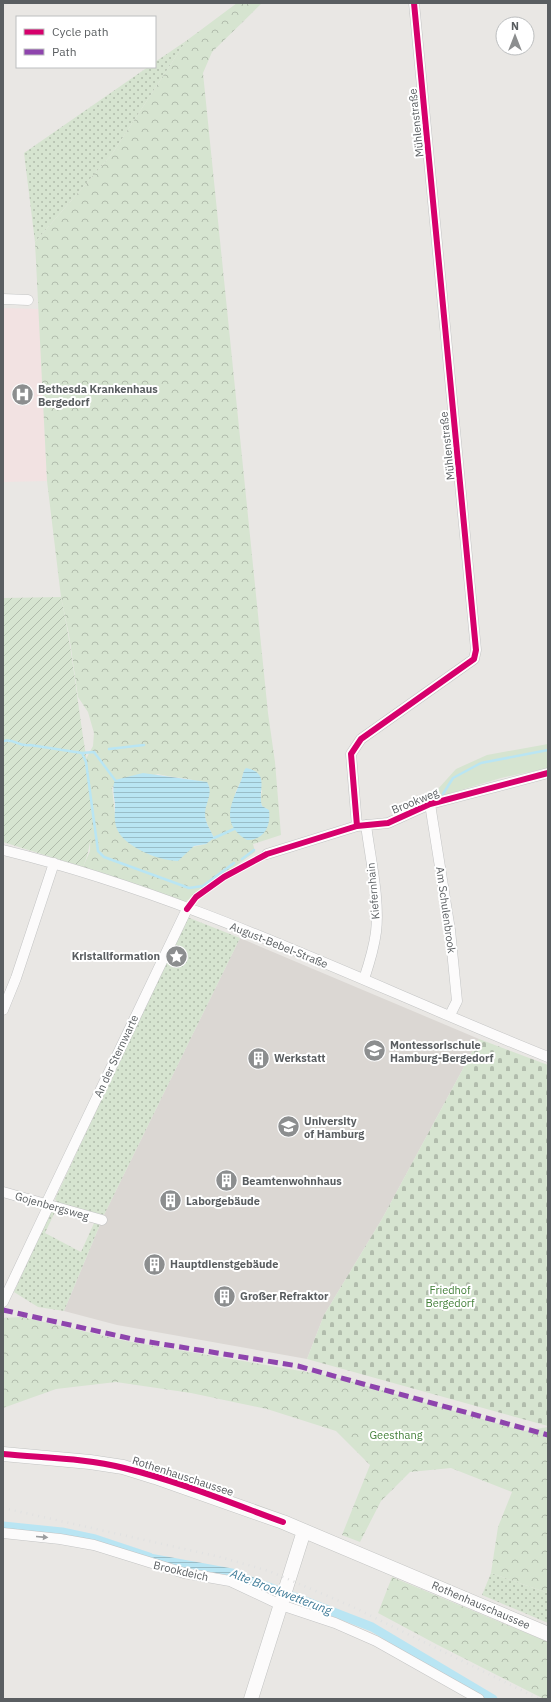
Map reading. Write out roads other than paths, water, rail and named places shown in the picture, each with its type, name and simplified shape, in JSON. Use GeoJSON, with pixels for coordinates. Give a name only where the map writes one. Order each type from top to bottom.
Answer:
{"type":"FeatureCollection","features":[{"type":"Feature","properties":{"kind":"main road","name":"Rothenhauschaussee"},"geometry":{"type":"LineString","coordinates":[[3,1454],[90,1462],[123,1467],[234,1504],[304,1531],[548,1634]]}},
{"type":"Feature","properties":{"kind":"main road"},"geometry":{"type":"LineString","coordinates":[[251,1699],[304,1531]]}},
{"type":"Feature","properties":{"kind":"street","name":"Mühlenstraße"},"geometry":{"type":"LineString","coordinates":[[361,825],[350,754],[361,739],[474,659],[476,650],[414,3]]}},
{"type":"Feature","properties":{"kind":"street"},"geometry":{"type":"LineString","coordinates":[[3,299],[28,300]]}},
{"type":"Feature","properties":{"kind":"street","name":"Brookweg"},"geometry":{"type":"LineString","coordinates":[[267,854],[361,825],[388,823],[430,804],[548,773]]}},
{"type":"Feature","properties":{"kind":"street","name":"Am Schulenbrook"},"geometry":{"type":"LineString","coordinates":[[430,804],[450,930],[457,995],[457,1001],[450,1015]]}},
{"type":"Feature","properties":{"kind":"street","name":"Kiefernhain"},"geometry":{"type":"LineString","coordinates":[[361,825],[376,912],[376,931],[373,950],[364,979]]}},
{"type":"Feature","properties":{"kind":"street","name":"August-Bebel-Straße"},"geometry":{"type":"LineString","coordinates":[[3,850],[54,863],[130,887],[364,979],[548,1057]]}},
{"type":"Feature","properties":{"kind":"street"},"geometry":{"type":"LineString","coordinates":[[3,1010],[16,978],[54,863]]}},
{"type":"Feature","properties":{"kind":"street","name":"An der Sternwarte"},"geometry":{"type":"LineString","coordinates":[[3,1302],[186,909]]}},
{"type":"Feature","properties":{"kind":"street","name":"Gojenbergsweg"},"geometry":{"type":"LineString","coordinates":[[3,1192],[102,1220]]}},
{"type":"Feature","properties":{"kind":"street","name":"Brookdeich"},"geometry":{"type":"LineString","coordinates":[[3,1533],[60,1539],[94,1545],[184,1573],[230,1581],[284,1598],[376,1641],[479,1699]]}},
{"type":"Feature","properties":{"kind":"water"},"geometry":{"type":"Polygon","coordinates":[[[246,768],[254,770],[261,778],[262,806],[269,810],[269,821],[266,831],[258,837],[247,840],[234,828],[230,814],[233,799],[246,768]]]}},
{"type":"Feature","properties":{"kind":"water"},"geometry":{"type":"Polygon","coordinates":[[[143,773],[207,782],[210,790],[205,810],[205,817],[214,838],[206,844],[194,846],[178,861],[151,855],[125,840],[119,833],[115,823],[114,783],[115,780],[143,773]]]}},
{"type":"Feature","properties":{"kind":"water"},"geometry":{"type":"Polygon","coordinates":[[[142,1552],[235,1569],[277,1588],[274,1595],[233,1576],[148,1561],[142,1552]]]}},
{"type":"Feature","properties":{"kind":"waterway"},"geometry":{"type":"LineString","coordinates":[[3,741],[7,740],[23,745],[82,753],[86,762],[98,851],[104,857],[189,888],[203,886],[234,863]]}},
{"type":"Feature","properties":{"kind":"waterway"},"geometry":{"type":"LineString","coordinates":[[109,749],[144,745]]}},
{"type":"Feature","properties":{"kind":"waterway"},"geometry":{"type":"LineString","coordinates":[[443,794],[453,778],[481,763],[548,750]]}},
{"type":"Feature","properties":{"kind":"waterway"},"geometry":{"type":"LineString","coordinates":[[82,753],[94,752],[115,780]]}},
{"type":"Feature","properties":{"kind":"waterway"},"geometry":{"type":"LineString","coordinates":[[214,838],[234,829]]}},
{"type":"Feature","properties":{"kind":"waterway"},"geometry":{"type":"LineString","coordinates":[[242,859],[254,850]]}},
{"type":"Feature","properties":{"kind":"waterway","name":"Alte Brookwetterung"},"geometry":{"type":"LineString","coordinates":[[3,1526],[62,1532],[95,1539],[149,1557]]}},
{"type":"Feature","properties":{"kind":"waterway","name":"Alte Brookwetterung"},"geometry":{"type":"LineString","coordinates":[[266,1586],[372,1627],[493,1699]]}},
{"type":"Feature","properties":{"kind":"railway"},"geometry":{"type":"LineString","coordinates":[[3,1508],[220,1557],[269,1571],[351,1606],[539,1699]]}},
{"type":"Feature","properties":{"kind":"place","name":"Bethesda Krankenhaus Bergedorf"},"geometry":{"type":"Point","coordinates":[23,395]}},
{"type":"Feature","properties":{"kind":"place","name":"Kristallformation"},"geometry":{"type":"Point","coordinates":[176,956]}},
{"type":"Feature","properties":{"kind":"place","name":"Montessorischule Hamburg-Bergedorf"},"geometry":{"type":"Point","coordinates":[374,1051]}},
{"type":"Feature","properties":{"kind":"place","name":"Werkstatt"},"geometry":{"type":"Point","coordinates":[259,1058]}},
{"type":"Feature","properties":{"kind":"place","name":"University of Hamburg"},"geometry":{"type":"Point","coordinates":[289,1127]}},
{"type":"Feature","properties":{"kind":"place","name":"Beamtenwohnhaus"},"geometry":{"type":"Point","coordinates":[227,1181]}},
{"type":"Feature","properties":{"kind":"place","name":"Laborgebäude"},"geometry":{"type":"Point","coordinates":[170,1201]}},
{"type":"Feature","properties":{"kind":"place","name":"Hauptdienstgebäude"},"geometry":{"type":"Point","coordinates":[154,1264]}},
{"type":"Feature","properties":{"kind":"place","name":"Großer Refraktor"},"geometry":{"type":"Point","coordinates":[224,1296]}},
{"type":"Feature","properties":{"kind":"park label","name":"Friedhof Bergedorf"},"geometry":{"type":"Point","coordinates":[450,1296]}},
{"type":"Feature","properties":{"kind":"park label","name":"Geesthang"},"geometry":{"type":"Point","coordinates":[396,1435]}}]}
